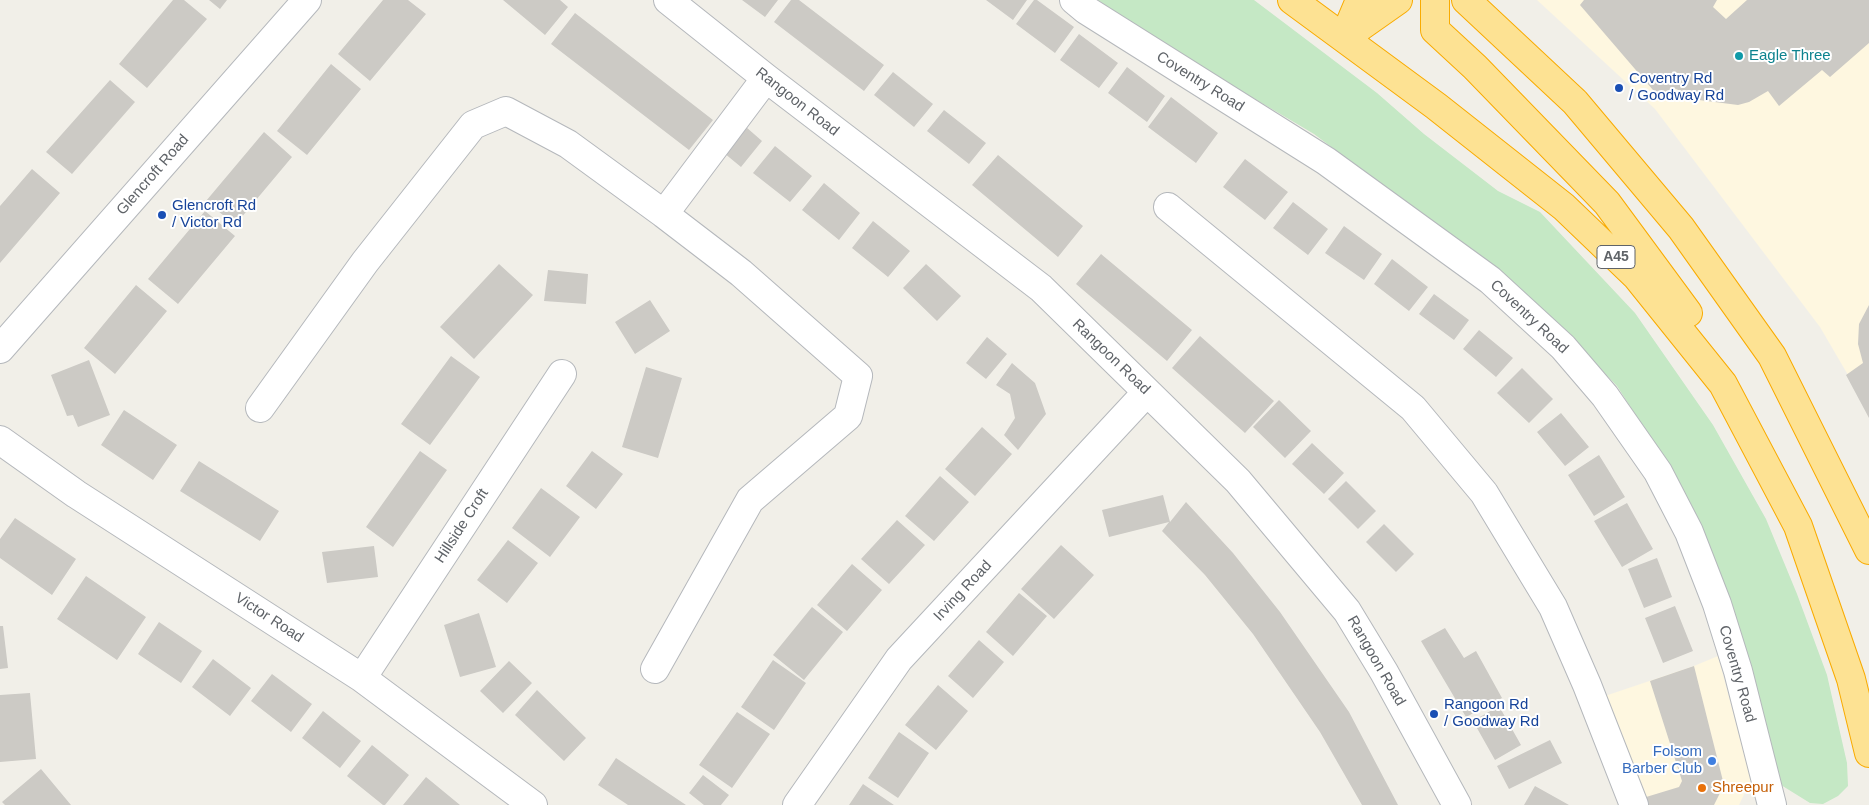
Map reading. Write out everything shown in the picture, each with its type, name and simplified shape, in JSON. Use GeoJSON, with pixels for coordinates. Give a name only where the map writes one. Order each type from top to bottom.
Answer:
{"type":"FeatureCollection","features":[{"type":"Feature","properties":{"kind":"highway","name":"A45"},"geometry":{"type":"LineString","coordinates":[[1292,0],[1436,106],[1564,207],[1637,277],[1723,384],[1798,526],[1851,679],[1869,753]]}},
{"type":"Feature","properties":{"kind":"highway"},"geometry":{"type":"LineString","coordinates":[[1344,38],[1360,0]]}},
{"type":"Feature","properties":{"kind":"highway"},"geometry":{"type":"LineString","coordinates":[[1344,38],[1398,0]]}},
{"type":"Feature","properties":{"kind":"highway"},"geometry":{"type":"LineString","coordinates":[[1436,0],[1435,30],[1475,67],[1607,203],[1688,313],[1723,384]]}},
{"type":"Feature","properties":{"kind":"highway"},"geometry":{"type":"LineString","coordinates":[[1466,0],[1575,102],[1680,228],[1772,356],[1869,550]]}},
{"type":"Feature","properties":{"kind":"street","name":"Glencroft Road"},"geometry":{"type":"LineString","coordinates":[[0,349],[307,0]]}},
{"type":"Feature","properties":{"kind":"street","name":"Rangoon Road"},"geometry":{"type":"LineString","coordinates":[[668,0],[766,78],[1040,288],[1238,481],[1347,611],[1384,672],[1457,805]]}},
{"type":"Feature","properties":{"kind":"street","name":"Coventry Road"},"geometry":{"type":"LineString","coordinates":[[1074,0],[1086,10],[1326,161],[1490,280],[1563,347],[1605,396],[1658,472],[1689,532],[1717,604],[1738,671],[1772,805]]}},
{"type":"Feature","properties":{"kind":"street"},"geometry":{"type":"LineString","coordinates":[[664,214],[766,78]]}},
{"type":"Feature","properties":{"kind":"street"},"geometry":{"type":"LineString","coordinates":[[260,408],[365,262],[473,125],[506,111],[568,144],[741,273],[858,376],[848,416],[750,500],[655,669]]}},
{"type":"Feature","properties":{"kind":"street"},"geometry":{"type":"LineString","coordinates":[[1168,207],[1413,408],[1484,493],[1553,608],[1587,686],[1634,805]]}},
{"type":"Feature","properties":{"kind":"street","name":"Hillside Croft"},"geometry":{"type":"LineString","coordinates":[[362,678],[562,374]]}},
{"type":"Feature","properties":{"kind":"street","name":"Irving Road"},"geometry":{"type":"LineString","coordinates":[[797,805],[899,659],[1147,392]]}},
{"type":"Feature","properties":{"kind":"street","name":"Victor Road"},"geometry":{"type":"LineString","coordinates":[[0,440],[76,494],[362,678],[533,805]]}},
{"type":"Feature","properties":{"kind":"shaded area"},"geometry":{"type":"Polygon","coordinates":[[[1537,0],[1869,0],[1869,411],[1820,327],[1655,109],[1537,0]]]}},
{"type":"Feature","properties":{"kind":"shaded area"},"geometry":{"type":"Polygon","coordinates":[[[1718,656],[1751,780],[1739,805],[1635,805],[1590,701],[1718,656]]]}},
{"type":"Feature","properties":{"kind":"green space"},"geometry":{"type":"Polygon","coordinates":[[[1098,0],[1254,0],[1377,93],[1424,134],[1498,191],[1540,212],[1635,313],[1713,425],[1766,519],[1797,594],[1827,675],[1847,763],[1848,786],[1838,796],[1823,804],[1810,803],[1781,785],[1742,635],[1709,548],[1677,480],[1617,386],[1547,313],[1469,250],[1314,134],[1142,32],[1098,0]]]}},
{"type":"Feature","properties":{"kind":"building"},"geometry":{"type":"Polygon","coordinates":[[[173,0],[184,0],[207,19],[147,88],[119,64],[173,0]]]}},
{"type":"Feature","properties":{"kind":"building"},"geometry":{"type":"Polygon","coordinates":[[[209,0],[227,0],[220,9],[209,0]]]}},
{"type":"Feature","properties":{"kind":"building"},"geometry":{"type":"Polygon","coordinates":[[[383,0],[408,0],[426,14],[370,81],[338,54],[383,0]]]}},
{"type":"Feature","properties":{"kind":"building"},"geometry":{"type":"Polygon","coordinates":[[[503,0],[560,0],[568,7],[545,35],[503,0]]]}},
{"type":"Feature","properties":{"kind":"building"},"geometry":{"type":"Polygon","coordinates":[[[742,0],[778,0],[765,17],[742,0]]]}},
{"type":"Feature","properties":{"kind":"building"},"geometry":{"type":"Polygon","coordinates":[[[791,0],[799,0],[884,65],[864,91],[774,22],[791,0]]]}},
{"type":"Feature","properties":{"kind":"building"},"geometry":{"type":"Polygon","coordinates":[[[986,0],[1027,0],[1013,20],[986,0]]]}},
{"type":"Feature","properties":{"kind":"building"},"geometry":{"type":"Polygon","coordinates":[[[1034,0],[1037,0],[1074,27],[1055,53],[1016,24],[1034,0]]]}},
{"type":"Feature","properties":{"kind":"building","name":"Eagle Three"},"geometry":{"type":"Polygon","coordinates":[[[1584,0],[1717,0],[1713,7],[1726,19],[1747,0],[1869,0],[1869,43],[1830,77],[1822,70],[1779,106],[1768,91],[1749,102],[1738,105],[1699,100],[1674,88],[1659,97],[1580,5],[1584,0]]]}},
{"type":"Feature","properties":{"kind":"building"},"geometry":{"type":"Polygon","coordinates":[[[575,13],[713,120],[689,150],[551,44],[575,13]]]}},
{"type":"Feature","properties":{"kind":"building"},"geometry":{"type":"Polygon","coordinates":[[[1079,34],[1118,63],[1099,88],[1060,60],[1079,34]]]}},
{"type":"Feature","properties":{"kind":"building"},"geometry":{"type":"Polygon","coordinates":[[[331,64],[361,89],[307,155],[277,131],[331,64]]]}},
{"type":"Feature","properties":{"kind":"building"},"geometry":{"type":"Polygon","coordinates":[[[1127,67],[1165,96],[1147,122],[1108,93],[1127,67]]]}},
{"type":"Feature","properties":{"kind":"building"},"geometry":{"type":"Polygon","coordinates":[[[893,72],[933,104],[914,127],[874,95],[893,72]]]}},
{"type":"Feature","properties":{"kind":"building"},"geometry":{"type":"Polygon","coordinates":[[[110,80],[135,102],[72,174],[46,152],[110,80]]]}},
{"type":"Feature","properties":{"kind":"building"},"geometry":{"type":"Polygon","coordinates":[[[1171,97],[1218,133],[1196,163],[1148,127],[1171,97]]]}},
{"type":"Feature","properties":{"kind":"building"},"geometry":{"type":"Polygon","coordinates":[[[944,110],[986,143],[969,164],[927,131],[944,110]]]}},
{"type":"Feature","properties":{"kind":"building"},"geometry":{"type":"Polygon","coordinates":[[[746,127],[762,141],[741,167],[724,153],[746,127]]]}},
{"type":"Feature","properties":{"kind":"building"},"geometry":{"type":"Polygon","coordinates":[[[264,132],[292,157],[235,225],[206,201],[264,132]]]}},
{"type":"Feature","properties":{"kind":"building"},"geometry":{"type":"Polygon","coordinates":[[[775,146],[812,176],[790,202],[753,173],[775,146]]]}},
{"type":"Feature","properties":{"kind":"building"},"geometry":{"type":"Polygon","coordinates":[[[998,155],[1083,226],[1058,257],[972,185],[998,155]]]}},
{"type":"Feature","properties":{"kind":"building"},"geometry":{"type":"Polygon","coordinates":[[[1245,159],[1288,192],[1265,220],[1223,187],[1245,159]]]}},
{"type":"Feature","properties":{"kind":"building"},"geometry":{"type":"Polygon","coordinates":[[[32,169],[60,193],[0,263],[0,206],[32,169]]]}},
{"type":"Feature","properties":{"kind":"building"},"geometry":{"type":"Polygon","coordinates":[[[824,183],[860,213],[839,240],[802,210],[824,183]]]}},
{"type":"Feature","properties":{"kind":"building"},"geometry":{"type":"Polygon","coordinates":[[[1293,202],[1328,229],[1308,255],[1273,228],[1293,202]]]}},
{"type":"Feature","properties":{"kind":"building"},"geometry":{"type":"Polygon","coordinates":[[[205,211],[235,236],[178,304],[148,279],[205,211]]]}},
{"type":"Feature","properties":{"kind":"building"},"geometry":{"type":"Polygon","coordinates":[[[873,221],[910,251],[888,277],[852,248],[873,221]]]}},
{"type":"Feature","properties":{"kind":"building"},"geometry":{"type":"Polygon","coordinates":[[[1344,226],[1382,254],[1364,280],[1325,253],[1344,226]]]}},
{"type":"Feature","properties":{"kind":"building"},"geometry":{"type":"Polygon","coordinates":[[[1101,254],[1192,330],[1167,361],[1076,284],[1101,254]]]}},
{"type":"Feature","properties":{"kind":"building"},"geometry":{"type":"Polygon","coordinates":[[[1392,259],[1428,287],[1409,311],[1374,284],[1392,259]]]}},
{"type":"Feature","properties":{"kind":"building"},"geometry":{"type":"Polygon","coordinates":[[[499,264],[533,295],[474,359],[440,327],[499,264]]]}},
{"type":"Feature","properties":{"kind":"building"},"geometry":{"type":"Polygon","coordinates":[[[926,264],[961,296],[937,321],[903,288],[926,264]]]}},
{"type":"Feature","properties":{"kind":"building"},"geometry":{"type":"Polygon","coordinates":[[[548,270],[588,274],[586,304],[544,301],[548,270]]]}},
{"type":"Feature","properties":{"kind":"building"},"geometry":{"type":"Polygon","coordinates":[[[136,285],[167,311],[115,374],[84,348],[136,285]]]}},
{"type":"Feature","properties":{"kind":"building"},"geometry":{"type":"Polygon","coordinates":[[[1434,294],[1469,320],[1454,340],[1419,314],[1434,294]]]}},
{"type":"Feature","properties":{"kind":"building"},"geometry":{"type":"Polygon","coordinates":[[[650,300],[670,331],[635,354],[615,322],[650,300]]]}},
{"type":"Feature","properties":{"kind":"building"},"geometry":{"type":"Polygon","coordinates":[[[1869,305],[1869,418],[1846,375],[1863,363],[1858,344],[1859,324],[1869,305]]]}},
{"type":"Feature","properties":{"kind":"building"},"geometry":{"type":"Polygon","coordinates":[[[1479,330],[1513,358],[1496,377],[1463,349],[1479,330]]]}},
{"type":"Feature","properties":{"kind":"building"},"geometry":{"type":"Polygon","coordinates":[[[1200,336],[1274,401],[1245,433],[1172,368],[1200,336]]]}},
{"type":"Feature","properties":{"kind":"building"},"geometry":{"type":"Polygon","coordinates":[[[987,337],[1007,354],[986,379],[966,363],[987,337]]]}},
{"type":"Feature","properties":{"kind":"building"},"geometry":{"type":"Polygon","coordinates":[[[451,356],[480,377],[430,445],[401,424],[451,356]]]}},
{"type":"Feature","properties":{"kind":"building"},"geometry":{"type":"Polygon","coordinates":[[[89,360],[110,415],[78,427],[73,415],[67,416],[51,375],[89,360]]]}},
{"type":"Feature","properties":{"kind":"building"},"geometry":{"type":"Polygon","coordinates":[[[1012,363],[1035,383],[1046,414],[1018,450],[1004,435],[1015,418],[1010,394],[996,385],[1012,363]]]}},
{"type":"Feature","properties":{"kind":"building"},"geometry":{"type":"Polygon","coordinates":[[[646,367],[682,378],[658,458],[622,447],[646,367]]]}},
{"type":"Feature","properties":{"kind":"building"},"geometry":{"type":"Polygon","coordinates":[[[1522,368],[1553,399],[1529,423],[1497,393],[1522,368]]]}},
{"type":"Feature","properties":{"kind":"building"},"geometry":{"type":"Polygon","coordinates":[[[1279,400],[1311,431],[1285,458],[1253,427],[1279,400]]]}},
{"type":"Feature","properties":{"kind":"building"},"geometry":{"type":"Polygon","coordinates":[[[124,410],[177,445],[153,480],[101,445],[124,410]]]}},
{"type":"Feature","properties":{"kind":"building"},"geometry":{"type":"Polygon","coordinates":[[[1561,413],[1589,447],[1565,466],[1537,432],[1561,413]]]}},
{"type":"Feature","properties":{"kind":"building"},"geometry":{"type":"Polygon","coordinates":[[[982,427],[1012,454],[975,496],[945,469],[982,427]]]}},
{"type":"Feature","properties":{"kind":"building"},"geometry":{"type":"Polygon","coordinates":[[[1312,443],[1344,473],[1324,494],[1292,464],[1312,443]]]}},
{"type":"Feature","properties":{"kind":"building"},"geometry":{"type":"Polygon","coordinates":[[[420,451],[447,470],[393,547],[366,527],[420,451]]]}},
{"type":"Feature","properties":{"kind":"building"},"geometry":{"type":"Polygon","coordinates":[[[592,451],[623,474],[596,509],[566,486],[592,451]]]}},
{"type":"Feature","properties":{"kind":"building"},"geometry":{"type":"Polygon","coordinates":[[[1599,455],[1625,497],[1594,516],[1568,475],[1599,455]]]}},
{"type":"Feature","properties":{"kind":"building"},"geometry":{"type":"Polygon","coordinates":[[[199,461],[279,511],[260,541],[180,491],[199,461]]]}},
{"type":"Feature","properties":{"kind":"building"},"geometry":{"type":"Polygon","coordinates":[[[940,476],[969,502],[934,541],[905,516],[940,476]]]}},
{"type":"Feature","properties":{"kind":"building"},"geometry":{"type":"Polygon","coordinates":[[[1346,481],[1376,511],[1358,529],[1328,499],[1346,481]]]}},
{"type":"Feature","properties":{"kind":"building"},"geometry":{"type":"Polygon","coordinates":[[[541,488],[580,517],[550,557],[512,528],[541,488]]]}},
{"type":"Feature","properties":{"kind":"building"},"geometry":{"type":"Polygon","coordinates":[[[1163,495],[1170,522],[1186,502],[1233,553],[1280,612],[1349,712],[1398,805],[1362,805],[1320,732],[1253,634],[1205,575],[1162,531],[1169,522],[1109,537],[1102,510],[1163,495]]]}},
{"type":"Feature","properties":{"kind":"building"},"geometry":{"type":"Polygon","coordinates":[[[1627,503],[1653,549],[1622,567],[1594,521],[1627,503]]]}},
{"type":"Feature","properties":{"kind":"building"},"geometry":{"type":"Polygon","coordinates":[[[15,518],[76,559],[52,595],[0,558],[0,539],[15,518]]]}},
{"type":"Feature","properties":{"kind":"building"},"geometry":{"type":"Polygon","coordinates":[[[897,520],[925,545],[889,584],[861,559],[897,520]]]}},
{"type":"Feature","properties":{"kind":"building"},"geometry":{"type":"Polygon","coordinates":[[[1384,524],[1414,554],[1396,572],[1366,542],[1384,524]]]}},
{"type":"Feature","properties":{"kind":"building"},"geometry":{"type":"Polygon","coordinates":[[[508,540],[538,563],[507,603],[477,580],[508,540]]]}},
{"type":"Feature","properties":{"kind":"building"},"geometry":{"type":"Polygon","coordinates":[[[1061,545],[1094,575],[1054,619],[1021,589],[1061,545]]]}},
{"type":"Feature","properties":{"kind":"building"},"geometry":{"type":"Polygon","coordinates":[[[374,546],[378,577],[327,583],[322,552],[374,546]]]}},
{"type":"Feature","properties":{"kind":"building"},"geometry":{"type":"Polygon","coordinates":[[[1657,558],[1672,597],[1644,608],[1628,569],[1657,558]]]}},
{"type":"Feature","properties":{"kind":"building"},"geometry":{"type":"Polygon","coordinates":[[[852,564],[882,590],[847,631],[817,605],[852,564]]]}},
{"type":"Feature","properties":{"kind":"building"},"geometry":{"type":"Polygon","coordinates":[[[86,576],[146,617],[117,660],[57,619],[86,576]]]}},
{"type":"Feature","properties":{"kind":"building"},"geometry":{"type":"Polygon","coordinates":[[[1019,593],[1047,616],[1013,656],[986,632],[1019,593]]]}},
{"type":"Feature","properties":{"kind":"building"},"geometry":{"type":"Polygon","coordinates":[[[1675,606],[1693,651],[1663,663],[1645,618],[1675,606]]]}},
{"type":"Feature","properties":{"kind":"building"},"geometry":{"type":"Polygon","coordinates":[[[812,607],[843,632],[804,680],[773,655],[812,607]]]}},
{"type":"Feature","properties":{"kind":"building"},"geometry":{"type":"Polygon","coordinates":[[[479,613],[496,667],[460,677],[444,625],[479,613]]]}},
{"type":"Feature","properties":{"kind":"building"},"geometry":{"type":"Polygon","coordinates":[[[159,622],[202,651],[181,683],[138,654],[159,622]]]}},
{"type":"Feature","properties":{"kind":"building"},"geometry":{"type":"Polygon","coordinates":[[[0,626],[3,626],[8,668],[0,669],[0,626]]]}},
{"type":"Feature","properties":{"kind":"building"},"geometry":{"type":"Polygon","coordinates":[[[1445,628],[1464,658],[1476,651],[1502,698],[1466,717],[1421,641],[1445,628]]]}},
{"type":"Feature","properties":{"kind":"building"},"geometry":{"type":"Polygon","coordinates":[[[979,640],[1004,662],[973,698],[948,676],[979,640]]]}},
{"type":"Feature","properties":{"kind":"building"},"geometry":{"type":"Polygon","coordinates":[[[213,659],[251,688],[230,716],[192,687],[213,659]]]}},
{"type":"Feature","properties":{"kind":"building"},"geometry":{"type":"Polygon","coordinates":[[[773,660],[806,683],[774,730],[741,707],[773,660]]]}},
{"type":"Feature","properties":{"kind":"building"},"geometry":{"type":"Polygon","coordinates":[[[509,661],[532,683],[503,713],[480,691],[509,661]]]}},
{"type":"Feature","properties":{"kind":"building"},"geometry":{"type":"Polygon","coordinates":[[[1694,666],[1724,785],[1714,805],[1635,805],[1633,801],[1679,787],[1682,781],[1650,681],[1694,666]]]}},
{"type":"Feature","properties":{"kind":"building"},"geometry":{"type":"Polygon","coordinates":[[[272,674],[312,704],[291,732],[251,701],[272,674]]]}},
{"type":"Feature","properties":{"kind":"building"},"geometry":{"type":"Polygon","coordinates":[[[938,685],[968,711],[936,750],[905,725],[938,685]]]}},
{"type":"Feature","properties":{"kind":"building"},"geometry":{"type":"Polygon","coordinates":[[[537,690],[586,738],[564,761],[515,715],[537,690]]]}},
{"type":"Feature","properties":{"kind":"building"},"geometry":{"type":"Polygon","coordinates":[[[30,693],[36,759],[0,762],[0,695],[30,693]]]}},
{"type":"Feature","properties":{"kind":"building"},"geometry":{"type":"Polygon","coordinates":[[[1499,706],[1521,745],[1495,760],[1473,721],[1499,706]]]}},
{"type":"Feature","properties":{"kind":"building"},"geometry":{"type":"Polygon","coordinates":[[[323,711],[361,741],[340,768],[302,738],[323,711]]]}},
{"type":"Feature","properties":{"kind":"building"},"geometry":{"type":"Polygon","coordinates":[[[737,712],[770,734],[732,788],[699,765],[737,712]]]}},
{"type":"Feature","properties":{"kind":"building"},"geometry":{"type":"Polygon","coordinates":[[[899,732],[929,753],[898,798],[868,778],[899,732]]]}},
{"type":"Feature","properties":{"kind":"building"},"geometry":{"type":"Polygon","coordinates":[[[1550,740],[1562,763],[1509,789],[1497,766],[1550,740]]]}},
{"type":"Feature","properties":{"kind":"building"},"geometry":{"type":"Polygon","coordinates":[[[372,745],[409,775],[385,805],[347,776],[372,745]]]}},
{"type":"Feature","properties":{"kind":"building"},"geometry":{"type":"Polygon","coordinates":[[[616,758],[686,805],[628,805],[598,785],[616,758]]]}},
{"type":"Feature","properties":{"kind":"building"},"geometry":{"type":"Polygon","coordinates":[[[41,769],[71,805],[5,805],[2,802],[41,769]]]}},
{"type":"Feature","properties":{"kind":"building"},"geometry":{"type":"Polygon","coordinates":[[[703,775],[729,795],[721,805],[704,805],[689,793],[703,775]]]}},
{"type":"Feature","properties":{"kind":"building"},"geometry":{"type":"Polygon","coordinates":[[[426,777],[460,805],[403,805],[426,777]]]}},
{"type":"Feature","properties":{"kind":"building"},"geometry":{"type":"Polygon","coordinates":[[[863,784],[894,805],[849,805],[863,784]]]}},
{"type":"Feature","properties":{"kind":"building"},"geometry":{"type":"Polygon","coordinates":[[[1535,786],[1569,805],[1524,805],[1535,786]]]}},
{"type":"Feature","properties":{"kind":"place","name":"Eagle Three"},"geometry":{"type":"Point","coordinates":[1739,56]}},
{"type":"Feature","properties":{"kind":"place","name":"Coventry Rd / Goodway Rd"},"geometry":{"type":"Point","coordinates":[1619,88]}},
{"type":"Feature","properties":{"kind":"place","name":"Glencroft Rd / Victor Rd"},"geometry":{"type":"Point","coordinates":[162,215]}},
{"type":"Feature","properties":{"kind":"place","name":"Rangoon Rd / Goodway Rd"},"geometry":{"type":"Point","coordinates":[1434,714]}},
{"type":"Feature","properties":{"kind":"place","name":"Folsom Barber Club"},"geometry":{"type":"Point","coordinates":[1712,761]}},
{"type":"Feature","properties":{"kind":"place","name":"Shreepur"},"geometry":{"type":"Point","coordinates":[1702,788]}}]}
